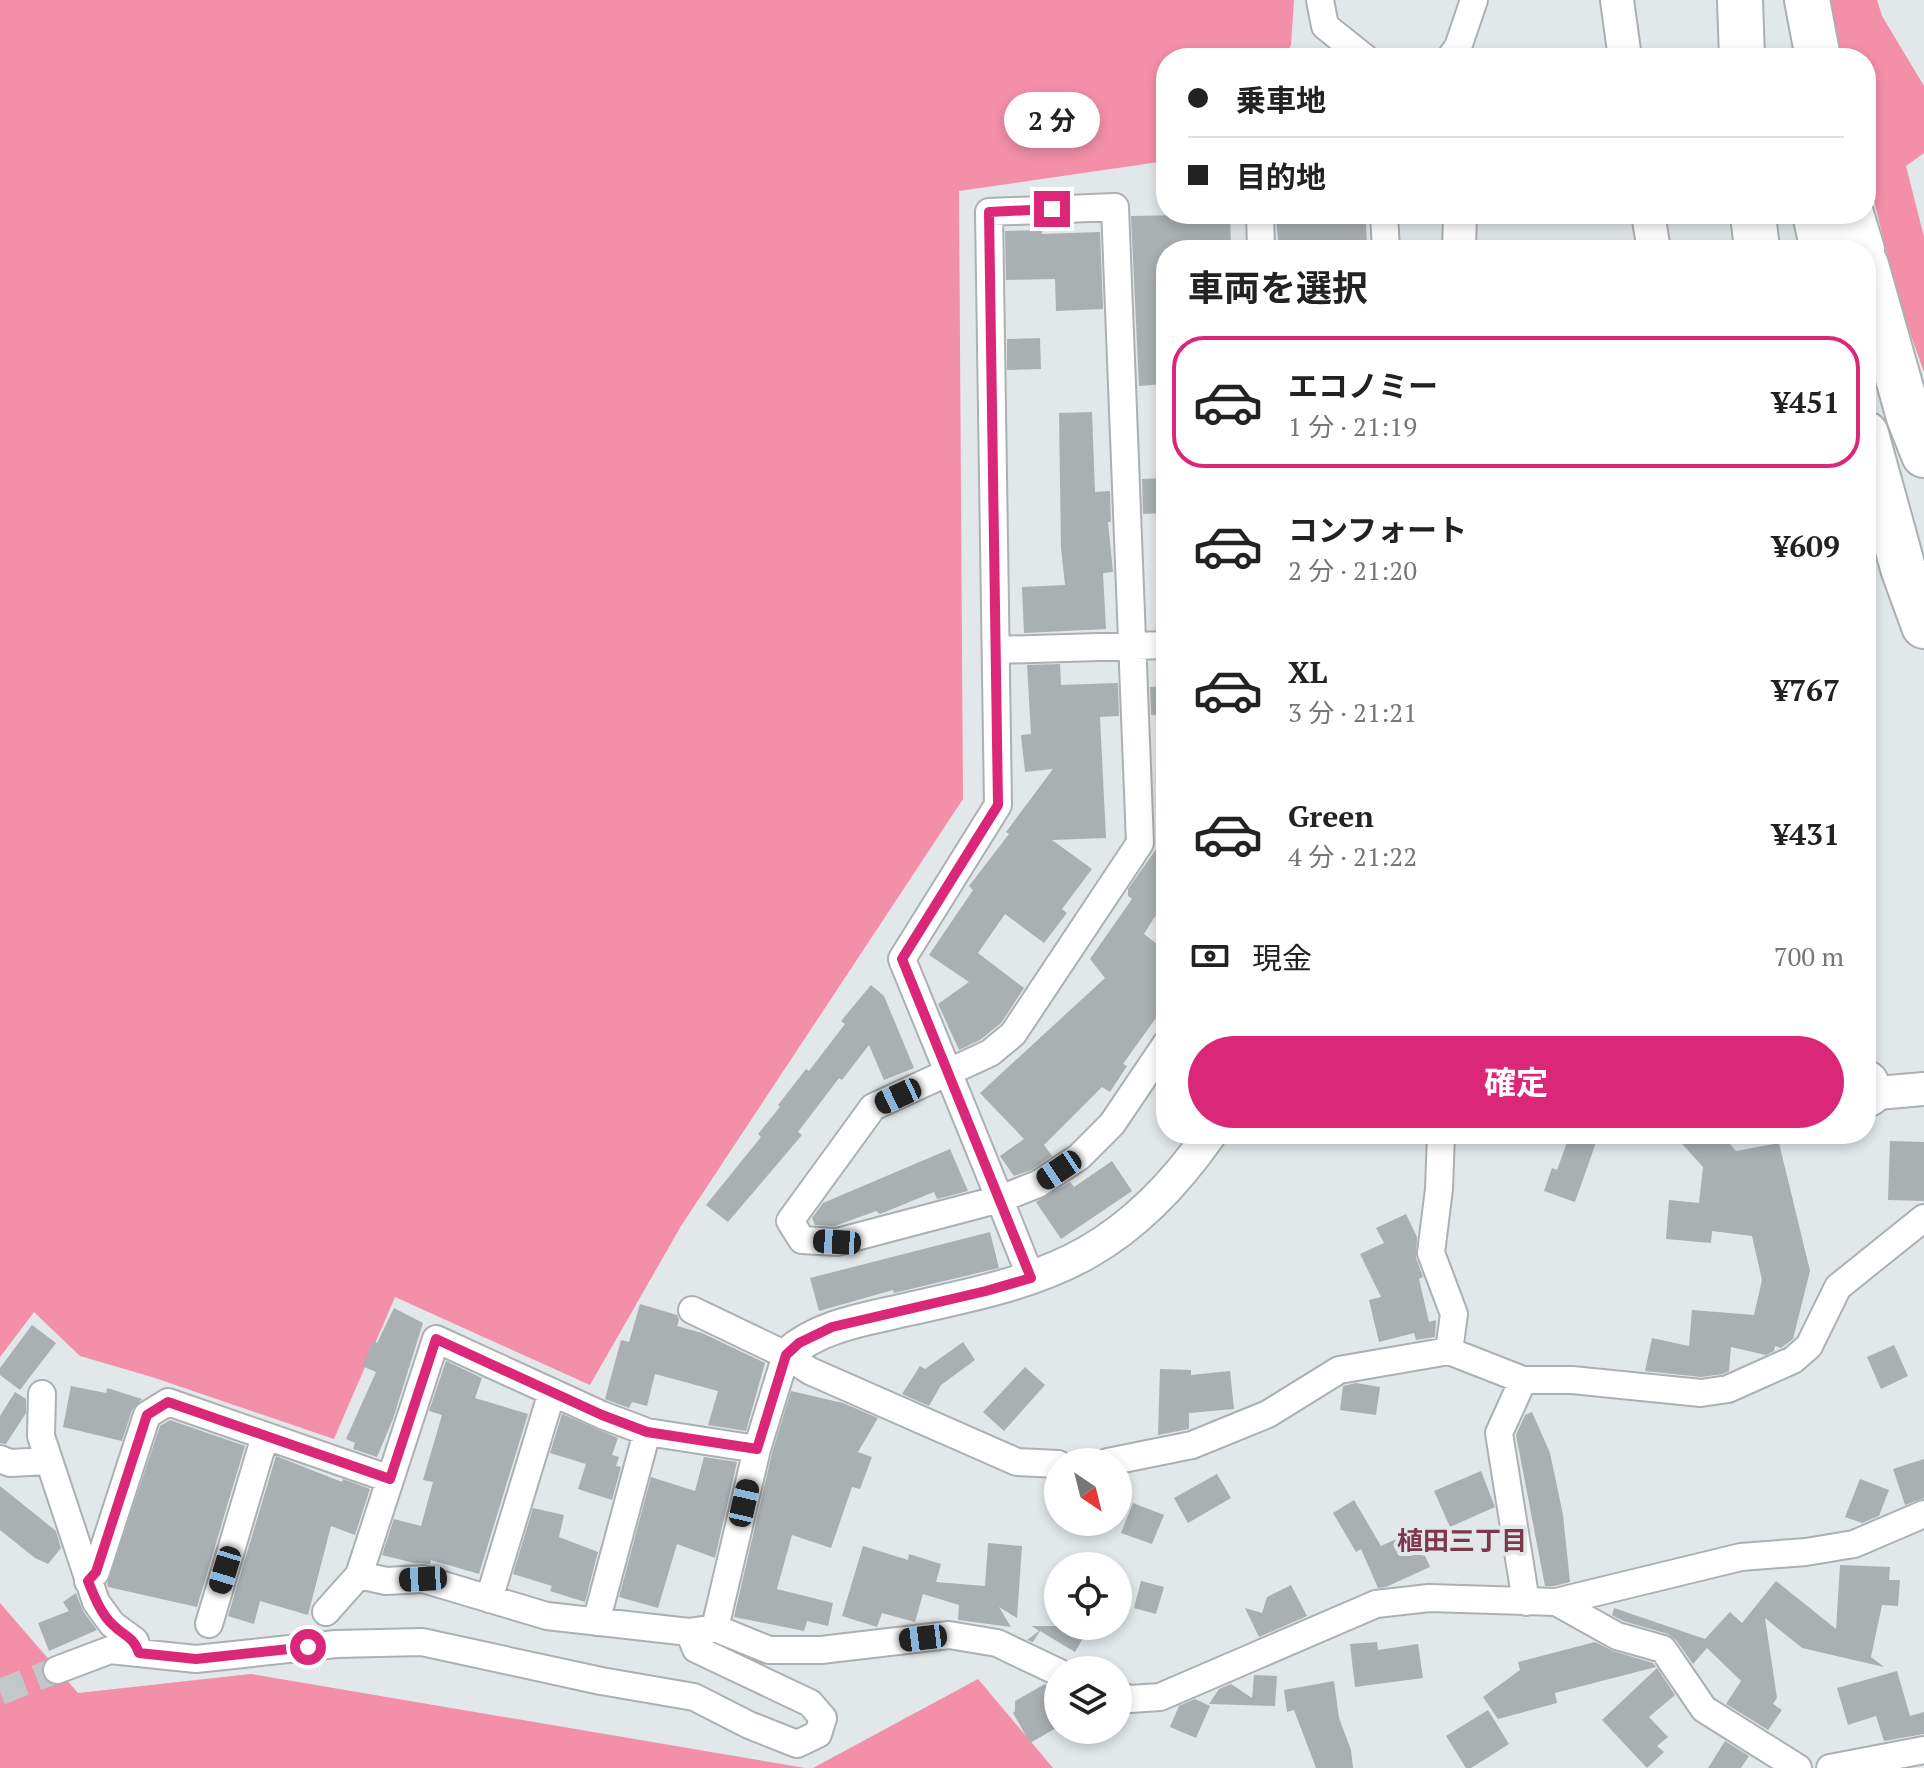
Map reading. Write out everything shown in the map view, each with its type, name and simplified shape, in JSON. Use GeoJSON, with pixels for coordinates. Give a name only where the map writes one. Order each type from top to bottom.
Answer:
{"type":"FeatureCollection","features":[{"type":"Feature","properties":{"kind":"highway"},"geometry":{"type":"LineString","coordinates":[[1740,0],[1742,48]]}},
{"type":"Feature","properties":{"kind":"highway"},"geometry":{"type":"LineString","coordinates":[[1787,0],[1793,48]]}},
{"type":"Feature","properties":{"kind":"highway"},"geometry":{"type":"LineString","coordinates":[[1807,0],[1816,48]]}},
{"type":"Feature","properties":{"kind":"highway"},"geometry":{"type":"LineString","coordinates":[[1876,300],[1909,417],[1924,455]]}},
{"type":"Feature","properties":{"kind":"highway"},"geometry":{"type":"LineString","coordinates":[[1876,470],[1903,568],[1924,626]]}},
{"type":"Feature","properties":{"kind":"street"},"geometry":{"type":"LineString","coordinates":[[1320,0],[1325,26],[1352,48]]}},
{"type":"Feature","properties":{"kind":"street"},"geometry":{"type":"LineString","coordinates":[[1457,48],[1474,0]]}},
{"type":"Feature","properties":{"kind":"street"},"geometry":{"type":"LineString","coordinates":[[1617,0],[1624,48]]}},
{"type":"Feature","properties":{"kind":"street"},"geometry":{"type":"LineString","coordinates":[[1031,1278],[1000,1199],[948,1073],[902,959],[998,805],[989,212],[1115,207],[1140,843],[1013,1034],[990,1053],[948,1073],[873,1107],[790,1221],[802,1240],[837,1242],[1000,1199],[1038,1184],[1079,1157],[1112,1124],[1156,1059]]}},
{"type":"Feature","properties":{"kind":"street"},"geometry":{"type":"LineString","coordinates":[[996,650],[1156,645]]}},
{"type":"Feature","properties":{"kind":"street"},"geometry":{"type":"LineString","coordinates":[[1876,1090],[1924,1089]]}},
{"type":"Feature","properties":{"kind":"street"},"geometry":{"type":"LineString","coordinates":[[57,1670],[110,1650],[196,1659],[336,1644],[422,1642],[601,1681],[694,1697],[749,1725],[797,1744],[818,1734],[823,1718],[810,1703],[696,1649],[786,1355],[799,1343],[832,1327],[1031,1278],[1088,1252],[1119,1231],[1168,1188],[1202,1144]]}},
{"type":"Feature","properties":{"kind":"street"},"geometry":{"type":"LineString","coordinates":[[1441,1144],[1431,1253],[1454,1314],[1449,1351]]}},
{"type":"Feature","properties":{"kind":"street"},"geometry":{"type":"LineString","coordinates":[[1132,1457],[1192,1445],[1268,1414],[1339,1370],[1449,1351],[1523,1380],[1572,1380],[1701,1393],[1728,1389],[1793,1360],[1809,1346],[1838,1287],[1924,1218]]}},
{"type":"Feature","properties":{"kind":"street"},"geometry":{"type":"LineString","coordinates":[[692,1310],[786,1355],[810,1371],[1017,1462],[1044,1463]]}},
{"type":"Feature","properties":{"kind":"street"},"geometry":{"type":"LineString","coordinates":[[326,1612],[359,1575],[436,1339],[647,1432],[757,1449]]}},
{"type":"Feature","properties":{"kind":"street"},"geometry":{"type":"LineString","coordinates":[[1523,1380],[1499,1433],[1526,1602]]}},
{"type":"Feature","properties":{"kind":"street"},"geometry":{"type":"LineString","coordinates":[[489,1599],[552,1392]]}},
{"type":"Feature","properties":{"kind":"street"},"geometry":{"type":"LineString","coordinates":[[42,1394],[41,1436],[88,1581],[96,1602],[112,1624],[135,1641],[139,1653]]}},
{"type":"Feature","properties":{"kind":"street"},"geometry":{"type":"LineString","coordinates":[[88,1581],[96,1572],[147,1415],[168,1402],[390,1479]]}},
{"type":"Feature","properties":{"kind":"street"},"geometry":{"type":"LineString","coordinates":[[596,1622],[647,1432]]}},
{"type":"Feature","properties":{"kind":"street"},"geometry":{"type":"LineString","coordinates":[[209,1624],[265,1436]]}},
{"type":"Feature","properties":{"kind":"street"},"geometry":{"type":"LineString","coordinates":[[0,1459],[10,1463],[49,1461]]}},
{"type":"Feature","properties":{"kind":"street"},"geometry":{"type":"LineString","coordinates":[[1132,1699],[1160,1697],[1376,1604],[1429,1598],[1556,1602],[1741,1557],[1806,1552],[1854,1544],[1924,1514]]}},
{"type":"Feature","properties":{"kind":"street"},"geometry":{"type":"LineString","coordinates":[[359,1575],[386,1581],[423,1579],[547,1616],[702,1630],[769,1650],[821,1650],[949,1635],[997,1643],[1044,1665]]}},
{"type":"Feature","properties":{"kind":"street"},"geometry":{"type":"LineString","coordinates":[[1556,1602],[1617,1636],[1663,1649],[1704,1709],[1798,1768]]}},
{"type":"Feature","properties":{"kind":"street"},"geometry":{"type":"LineString","coordinates":[[1830,1768],[1924,1750]]}},
{"type":"Feature","properties":{"kind":"shaded area"},"geometry":{"type":"Polygon","coordinates":[[[0,0],[1294,0],[1289,48],[1156,48],[1156,162],[959,191],[963,799],[681,1226],[590,1385],[395,1297],[334,1439],[152,1377],[80,1356],[34,1312],[0,1357],[0,0]]]}},
{"type":"Feature","properties":{"kind":"shaded area"},"geometry":{"type":"Polygon","coordinates":[[[1830,0],[1877,0],[1882,16],[1924,86],[1924,153],[1906,166],[1924,237],[1924,372],[1897,296],[1876,209],[1876,48],[1837,48],[1830,0]]]}},
{"type":"Feature","properties":{"kind":"shaded area"},"geometry":{"type":"Polygon","coordinates":[[[0,1603],[78,1693],[251,1674],[805,1768],[0,1768],[0,1603]]]}},
{"type":"Feature","properties":{"kind":"shaded area"},"geometry":{"type":"Polygon","coordinates":[[[978,1679],[1053,1768],[813,1768],[978,1679]]]}},
{"type":"Feature","properties":{"kind":"building"},"geometry":{"type":"Polygon","coordinates":[[[1156,215],[1156,224],[1230,224],[1231,240],[1156,240],[1156,385],[1139,386],[1131,216],[1156,215]]]}},
{"type":"Feature","properties":{"kind":"building"},"geometry":{"type":"Polygon","coordinates":[[[1276,224],[1366,224],[1367,240],[1278,240],[1276,224]]]}},
{"type":"Feature","properties":{"kind":"building"},"geometry":{"type":"Polygon","coordinates":[[[1042,230],[1042,234],[1100,232],[1103,309],[1056,311],[1055,279],[1006,280],[1005,231],[1042,230]]]}},
{"type":"Feature","properties":{"kind":"building"},"geometry":{"type":"Polygon","coordinates":[[[1040,338],[1041,369],[1007,370],[1007,339],[1040,338]]]}},
{"type":"Feature","properties":{"kind":"building"},"geometry":{"type":"Polygon","coordinates":[[[1092,412],[1095,492],[1110,491],[1111,522],[1108,522],[1113,572],[1103,573],[1106,629],[1024,633],[1022,587],[1065,585],[1061,548],[1059,413],[1092,412]]]}},
{"type":"Feature","properties":{"kind":"building"},"geometry":{"type":"Polygon","coordinates":[[[1156,478],[1156,513],[1143,514],[1142,479],[1156,478]]]}},
{"type":"Feature","properties":{"kind":"building"},"geometry":{"type":"Polygon","coordinates":[[[1060,664],[1061,685],[1118,683],[1119,716],[1100,717],[1106,838],[1052,840],[1092,869],[1062,909],[1067,913],[1044,943],[1005,914],[978,953],[1024,988],[1001,1023],[980,1040],[959,1050],[938,1004],[969,982],[929,955],[973,890],[969,886],[1053,769],[1025,772],[1021,735],[1031,734],[1027,665],[1060,664]]]}},
{"type":"Feature","properties":{"kind":"building"},"geometry":{"type":"Polygon","coordinates":[[[1150,687],[1156,687],[1156,715],[1151,715],[1150,687]]]}},
{"type":"Feature","properties":{"kind":"building"},"geometry":{"type":"Polygon","coordinates":[[[1156,849],[1156,915],[1144,934],[1156,943],[1156,1018],[1123,1064],[1127,1066],[1110,1092],[1102,1087],[1044,1145],[1052,1156],[1031,1170],[1014,1176],[1000,1156],[1024,1139],[980,1093],[1105,978],[1090,959],[1132,899],[1128,896],[1128,889],[1156,849]]]}},
{"type":"Feature","properties":{"kind":"building"},"geometry":{"type":"Polygon","coordinates":[[[871,985],[884,996],[914,1068],[884,1080],[869,1045],[798,1132],[802,1135],[728,1222],[706,1205],[761,1137],[758,1134],[780,1107],[778,1105],[806,1069],[809,1071],[845,1024],[841,1021],[871,985]]]}},
{"type":"Feature","properties":{"kind":"building"},"geometry":{"type":"Polygon","coordinates":[[[1890,1141],[1924,1142],[1924,1201],[1888,1200],[1890,1141]]]}},
{"type":"Feature","properties":{"kind":"building"},"geometry":{"type":"Polygon","coordinates":[[[1566,1144],[1595,1144],[1575,1202],[1544,1191],[1552,1168],[1557,1170],[1566,1144]]]}},
{"type":"Feature","properties":{"kind":"building"},"geometry":{"type":"Polygon","coordinates":[[[1682,1144],[1730,1144],[1736,1151],[1779,1144],[1810,1271],[1793,1339],[1781,1348],[1775,1346],[1774,1351],[1766,1355],[1731,1347],[1729,1371],[1723,1374],[1701,1377],[1645,1371],[1652,1338],[1689,1346],[1692,1310],[1754,1315],[1762,1280],[1752,1236],[1712,1231],[1711,1243],[1666,1239],[1669,1200],[1699,1203],[1703,1167],[1682,1144]]]}},
{"type":"Feature","properties":{"kind":"building"},"geometry":{"type":"Polygon","coordinates":[[[950,1149],[968,1191],[937,1199],[934,1192],[880,1214],[876,1211],[835,1226],[815,1225],[812,1218],[823,1203],[950,1149]]]}},
{"type":"Feature","properties":{"kind":"building"},"geometry":{"type":"Polygon","coordinates":[[[1112,1161],[1132,1191],[1061,1239],[1036,1202],[1070,1182],[1074,1187],[1112,1161]]]}},
{"type":"Feature","properties":{"kind":"building"},"geometry":{"type":"Polygon","coordinates":[[[1406,1214],[1417,1237],[1416,1258],[1423,1277],[1419,1279],[1429,1322],[1436,1320],[1435,1337],[1416,1340],[1414,1333],[1379,1342],[1369,1300],[1381,1297],[1360,1254],[1384,1243],[1376,1228],[1406,1214]]]}},
{"type":"Feature","properties":{"kind":"building"},"geometry":{"type":"Polygon","coordinates":[[[990,1232],[999,1268],[894,1293],[893,1290],[819,1311],[810,1278],[990,1232]]]}},
{"type":"Feature","properties":{"kind":"building"},"geometry":{"type":"Polygon","coordinates":[[[640,1304],[677,1315],[677,1326],[702,1333],[765,1363],[746,1431],[708,1425],[718,1391],[655,1374],[647,1406],[632,1402],[629,1408],[605,1399],[621,1340],[629,1342],[640,1304]]]}},
{"type":"Feature","properties":{"kind":"building"},"geometry":{"type":"Polygon","coordinates":[[[394,1308],[423,1323],[393,1419],[377,1457],[353,1449],[355,1443],[346,1439],[376,1372],[362,1366],[373,1341],[377,1343],[394,1308]]]}},
{"type":"Feature","properties":{"kind":"building"},"geometry":{"type":"Polygon","coordinates":[[[32,1325],[56,1343],[20,1390],[0,1375],[0,1368],[32,1325]]]}},
{"type":"Feature","properties":{"kind":"building"},"geometry":{"type":"Polygon","coordinates":[[[963,1342],[975,1360],[941,1385],[929,1406],[902,1394],[920,1366],[925,1369],[963,1342]]]}},
{"type":"Feature","properties":{"kind":"building"},"geometry":{"type":"Polygon","coordinates":[[[1894,1345],[1908,1376],[1881,1389],[1867,1357],[1894,1345]]]}},
{"type":"Feature","properties":{"kind":"building"},"geometry":{"type":"Polygon","coordinates":[[[446,1361],[482,1378],[475,1398],[528,1414],[479,1574],[431,1560],[430,1564],[414,1563],[382,1555],[394,1519],[421,1526],[433,1482],[423,1480],[442,1415],[429,1411],[446,1361]]]}},
{"type":"Feature","properties":{"kind":"building"},"geometry":{"type":"Polygon","coordinates":[[[1025,1367],[1045,1385],[1004,1431],[983,1412],[1025,1367]]]}},
{"type":"Feature","properties":{"kind":"building"},"geometry":{"type":"Polygon","coordinates":[[[1160,1369],[1191,1370],[1191,1375],[1230,1371],[1234,1409],[1189,1413],[1189,1429],[1158,1435],[1160,1369]]]}},
{"type":"Feature","properties":{"kind":"building"},"geometry":{"type":"Polygon","coordinates":[[[1356,1383],[1380,1387],[1376,1415],[1340,1410],[1343,1386],[1356,1383]]]}},
{"type":"Feature","properties":{"kind":"building"},"geometry":{"type":"Polygon","coordinates":[[[71,1386],[106,1393],[107,1388],[142,1399],[132,1410],[122,1441],[63,1427],[71,1386]]]}},
{"type":"Feature","properties":{"kind":"building"},"geometry":{"type":"Polygon","coordinates":[[[791,1391],[843,1403],[878,1418],[858,1452],[872,1457],[860,1489],[852,1487],[831,1548],[792,1535],[777,1589],[833,1603],[828,1626],[807,1621],[804,1631],[734,1617],[772,1453],[791,1391]]]}},
{"type":"Feature","properties":{"kind":"building"},"geometry":{"type":"Polygon","coordinates":[[[15,1392],[26,1399],[26,1413],[6,1444],[0,1443],[0,1416],[15,1392]]]}},
{"type":"Feature","properties":{"kind":"building"},"geometry":{"type":"Polygon","coordinates":[[[1532,1412],[1550,1453],[1563,1515],[1570,1582],[1554,1586],[1545,1586],[1516,1435],[1525,1415],[1532,1412]]]}},
{"type":"Feature","properties":{"kind":"building"},"geometry":{"type":"Polygon","coordinates":[[[562,1414],[618,1438],[612,1455],[619,1457],[616,1466],[621,1467],[612,1500],[578,1489],[586,1464],[550,1453],[562,1414]]]}},
{"type":"Feature","properties":{"kind":"building"},"geometry":{"type":"Polygon","coordinates":[[[170,1420],[245,1446],[197,1607],[108,1587],[107,1584],[160,1426],[170,1420]]]}},
{"type":"Feature","properties":{"kind":"building"},"geometry":{"type":"Polygon","coordinates":[[[276,1456],[342,1482],[343,1479],[370,1489],[355,1535],[331,1526],[308,1615],[260,1601],[254,1624],[228,1616],[276,1456]]]}},
{"type":"Feature","properties":{"kind":"building"},"geometry":{"type":"Polygon","coordinates":[[[704,1457],[737,1462],[715,1558],[677,1544],[658,1608],[619,1597],[651,1477],[695,1491],[704,1457]]]}},
{"type":"Feature","properties":{"kind":"building"},"geometry":{"type":"Polygon","coordinates":[[[1924,1459],[1924,1498],[1905,1505],[1893,1469],[1924,1459]]]}},
{"type":"Feature","properties":{"kind":"building"},"geometry":{"type":"Polygon","coordinates":[[[1481,1471],[1495,1507],[1450,1527],[1434,1491],[1481,1471]]]}},
{"type":"Feature","properties":{"kind":"building"},"geometry":{"type":"Polygon","coordinates":[[[1217,1474],[1231,1498],[1188,1523],[1174,1498],[1217,1474]]]}},
{"type":"Feature","properties":{"kind":"building"},"geometry":{"type":"Polygon","coordinates":[[[1860,1479],[1889,1490],[1879,1516],[1862,1523],[1845,1517],[1860,1479]]]}},
{"type":"Feature","properties":{"kind":"building"},"geometry":{"type":"Polygon","coordinates":[[[0,1486],[56,1531],[61,1548],[48,1564],[35,1558],[0,1530],[0,1486]]]}},
{"type":"Feature","properties":{"kind":"building"},"geometry":{"type":"Polygon","coordinates":[[[1354,1500],[1381,1546],[1414,1531],[1430,1567],[1378,1588],[1361,1549],[1356,1552],[1333,1513],[1354,1500]]]}},
{"type":"Feature","properties":{"kind":"building"},"geometry":{"type":"Polygon","coordinates":[[[1133,1503],[1164,1515],[1152,1544],[1129,1536],[1132,1536],[1133,1503]]]}},
{"type":"Feature","properties":{"kind":"building"},"geometry":{"type":"Polygon","coordinates":[[[533,1508],[564,1515],[559,1537],[598,1552],[585,1602],[550,1591],[552,1586],[513,1574],[533,1508]]]}},
{"type":"Feature","properties":{"kind":"building"},"geometry":{"type":"Polygon","coordinates":[[[988,1543],[1022,1546],[1017,1618],[999,1607],[1011,1627],[958,1620],[959,1605],[923,1594],[915,1622],[882,1613],[877,1627],[842,1616],[863,1546],[908,1560],[909,1554],[941,1564],[936,1582],[985,1586],[988,1543]]]}},
{"type":"Feature","properties":{"kind":"building"},"geometry":{"type":"Polygon","coordinates":[[[1840,1565],[1890,1567],[1889,1580],[1900,1580],[1898,1606],[1882,1605],[1871,1657],[1884,1667],[1802,1648],[1765,1618],[1777,1698],[1773,1704],[1782,1710],[1768,1730],[1726,1704],[1741,1681],[1707,1648],[1693,1664],[1668,1634],[1612,1615],[1614,1608],[1705,1639],[1730,1612],[1742,1623],[1776,1581],[1836,1629],[1840,1565]]]}},
{"type":"Feature","properties":{"kind":"building"},"geometry":{"type":"Polygon","coordinates":[[[1141,1581],[1164,1587],[1156,1614],[1134,1608],[1141,1581]]]}},
{"type":"Feature","properties":{"kind":"building"},"geometry":{"type":"Polygon","coordinates":[[[1291,1585],[1307,1616],[1259,1637],[1245,1608],[1262,1613],[1267,1597],[1291,1585]]]}},
{"type":"Feature","properties":{"kind":"building"},"geometry":{"type":"Polygon","coordinates":[[[76,1593],[83,1611],[97,1630],[49,1651],[38,1623],[69,1611],[63,1602],[76,1593]]]}},
{"type":"Feature","properties":{"kind":"building"},"geometry":{"type":"Polygon","coordinates":[[[1032,1626],[1044,1626],[1044,1633],[1040,1631],[1033,1642],[1027,1640],[1039,1631],[1032,1626]]]}},
{"type":"Feature","properties":{"kind":"building"},"geometry":{"type":"Polygon","coordinates":[[[1055,1640],[1082,1640],[1075,1652],[1055,1640]]]}},
{"type":"Feature","properties":{"kind":"building"},"geometry":{"type":"Polygon","coordinates":[[[1377,1642],[1378,1650],[1418,1644],[1423,1678],[1355,1687],[1350,1644],[1377,1642]]]}},
{"type":"Feature","properties":{"kind":"building"},"geometry":{"type":"Polygon","coordinates":[[[1595,1642],[1653,1663],[1656,1667],[1555,1693],[1557,1703],[1498,1719],[1483,1697],[1520,1670],[1518,1662],[1595,1642]]]}},
{"type":"Feature","properties":{"kind":"building"},"geometry":{"type":"Polygon","coordinates":[[[1657,1668],[1675,1695],[1649,1717],[1668,1737],[1657,1746],[1664,1752],[1647,1768],[1602,1720],[1657,1668]]]}},
{"type":"Feature","properties":{"kind":"building"},"geometry":{"type":"Polygon","coordinates":[[[1897,1671],[1910,1716],[1924,1712],[1924,1734],[1884,1741],[1876,1716],[1848,1725],[1837,1688],[1897,1671]]]}},
{"type":"Feature","properties":{"kind":"building"},"geometry":{"type":"Polygon","coordinates":[[[1254,1675],[1277,1676],[1275,1706],[1209,1704],[1219,1689],[1231,1684],[1252,1698],[1254,1675]]]}},
{"type":"Feature","properties":{"kind":"building"},"geometry":{"type":"Polygon","coordinates":[[[1334,1681],[1339,1718],[1351,1750],[1353,1768],[1316,1768],[1294,1710],[1287,1712],[1284,1690],[1334,1681]]]}},
{"type":"Feature","properties":{"kind":"building"},"geometry":{"type":"Polygon","coordinates":[[[1044,1685],[1044,1735],[1030,1743],[1013,1713],[1015,1701],[1044,1685]]]}},
{"type":"Feature","properties":{"kind":"building"},"geometry":{"type":"Polygon","coordinates":[[[1195,1699],[1210,1706],[1196,1738],[1170,1727],[1179,1706],[1195,1699]]]}},
{"type":"Feature","properties":{"kind":"building"},"geometry":{"type":"Polygon","coordinates":[[[1488,1710],[1509,1744],[1471,1768],[1466,1768],[1446,1736],[1488,1710]]]}},
{"type":"Feature","properties":{"kind":"building"},"geometry":{"type":"Polygon","coordinates":[[[1725,1741],[1749,1756],[1741,1768],[1708,1768],[1725,1741]]]}},
{"type":"Feature","properties":{"kind":"tunnel"},"geometry":{"type":"LineString","coordinates":[[0,1692],[57,1670]]}},
{"type":"Feature","properties":{"kind":"district","name":"植田三丁目"},"geometry":{"type":"Point","coordinates":[1462,1541]}},
{"type":"Feature","properties":{"kind":"route"},"geometry":{"type":"LineString","coordinates":[[308,1647],[196,1659],[139,1653],[135,1641],[112,1624],[96,1602],[88,1581],[96,1572],[147,1415],[168,1402],[390,1479],[436,1339],[602,1415],[647,1432],[757,1449],[786,1355],[799,1343],[832,1327],[1031,1278],[902,959],[998,805],[989,212],[1052,209]]}}]}
